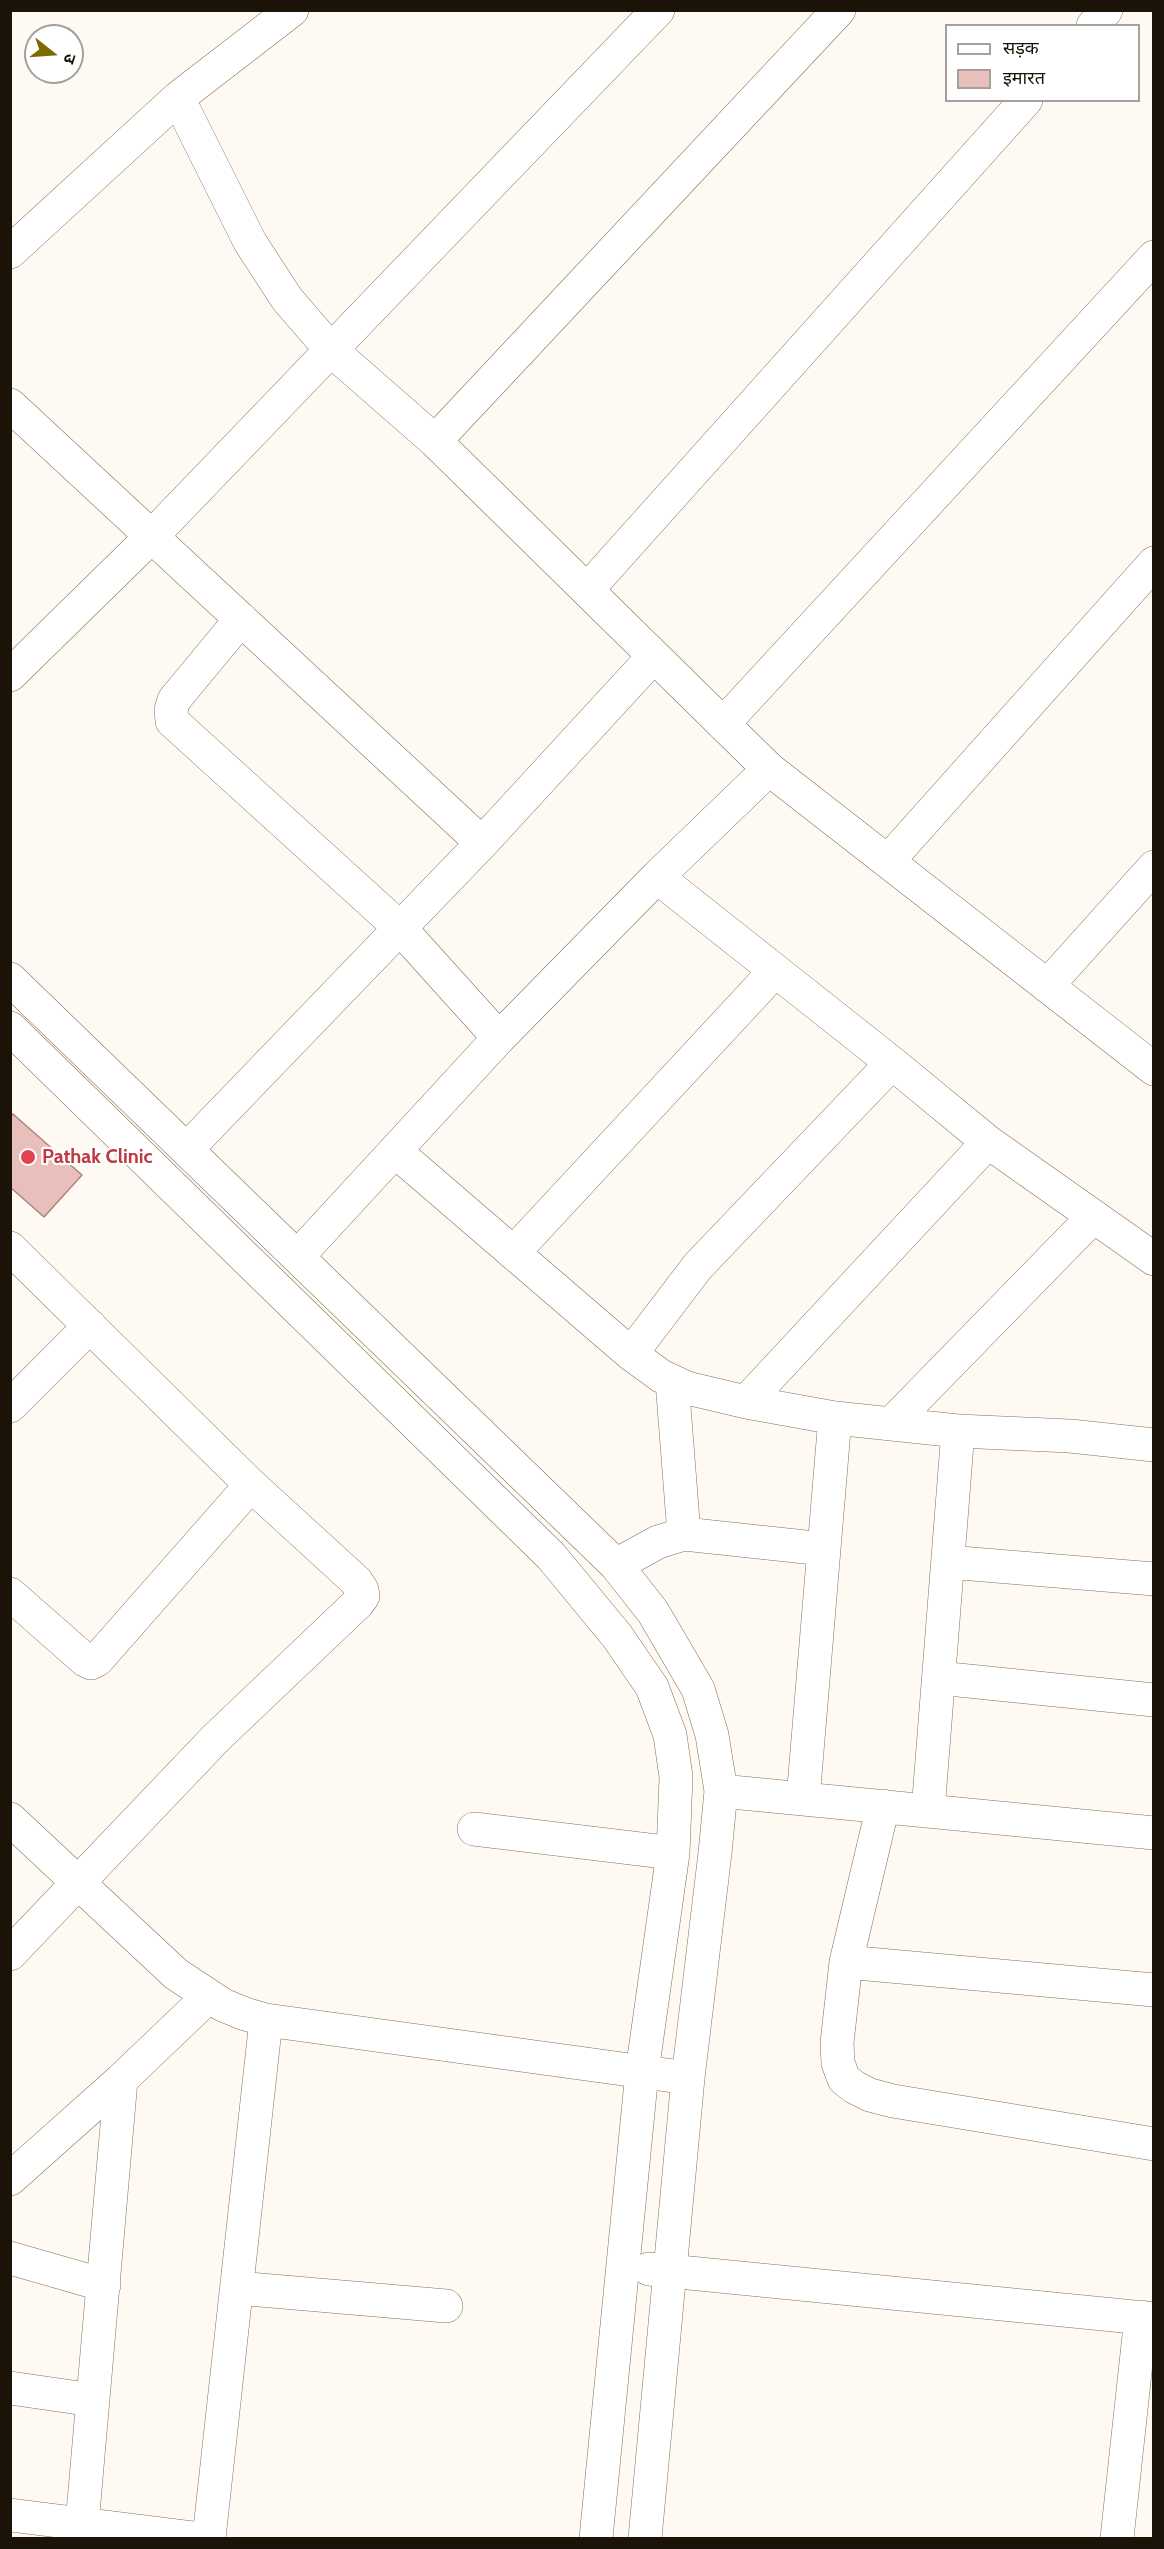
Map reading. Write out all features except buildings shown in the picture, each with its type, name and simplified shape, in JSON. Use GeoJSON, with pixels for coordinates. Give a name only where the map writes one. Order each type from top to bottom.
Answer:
{"type":"FeatureCollection","features":[{"type":"Feature","properties":{"kind":"street"},"geometry":{"type":"LineString","coordinates":[[10,252],[178,98],[292,10]]}},
{"type":"Feature","properties":{"kind":"street"},"geometry":{"type":"LineString","coordinates":[[435,441],[839,10]]}},
{"type":"Feature","properties":{"kind":"street"},"geometry":{"type":"LineString","coordinates":[[1095,24],[1106,10]]}},
{"type":"Feature","properties":{"kind":"street"},"geometry":{"type":"LineString","coordinates":[[10,675],[152,536],[656,11]]}},
{"type":"Feature","properties":{"kind":"street"},"geometry":{"type":"LineString","coordinates":[[178,98],[250,242],[286,299],[331,350],[435,441],[769,769],[1154,1069]]}},
{"type":"Feature","properties":{"kind":"street"},"geometry":{"type":"LineString","coordinates":[[587,590],[1024,102]]}},
{"type":"Feature","properties":{"kind":"street"},"geometry":{"type":"LineString","coordinates":[[723,724],[1154,257]]}},
{"type":"Feature","properties":{"kind":"street"},"geometry":{"type":"LineString","coordinates":[[10,405],[482,843]]}},
{"type":"Feature","properties":{"kind":"street"},"geometry":{"type":"LineString","coordinates":[[888,861],[1154,563]]}},
{"type":"Feature","properties":{"kind":"street"},"geometry":{"type":"LineString","coordinates":[[241,619],[174,700],[171,710],[172,721],[399,927],[499,1038]]}},
{"type":"Feature","properties":{"kind":"street"},"geometry":{"type":"LineString","coordinates":[[187,1149],[482,843],[654,656]]}},
{"type":"Feature","properties":{"kind":"street"},"geometry":{"type":"LineString","coordinates":[[298,1256],[499,1038],[657,877],[769,769]]}},
{"type":"Feature","properties":{"kind":"street"},"geometry":{"type":"LineString","coordinates":[[1047,986],[1154,867]]}},
{"type":"Feature","properties":{"kind":"street"},"geometry":{"type":"LineString","coordinates":[[657,877],[988,1142],[1154,1259]]}},
{"type":"Feature","properties":{"kind":"street"},"geometry":{"type":"LineString","coordinates":[[513,1253],[775,971]]}},
{"type":"Feature","properties":{"kind":"street"},"geometry":{"type":"LineString","coordinates":[[10,979],[616,1564],[653,1612],[698,1689],[712,1735],[721,1791],[688,2078],[645,2538]]}},
{"type":"Feature","properties":{"kind":"street"},"geometry":{"type":"LineString","coordinates":[[10,1028],[551,1556],[617,1636],[652,1687],[670,1735],[676,1777],[673,1853],[642,2072],[596,2538]]}},
{"type":"Feature","properties":{"kind":"street"},"geometry":{"type":"LineString","coordinates":[[630,1354],[698,1266],[892,1063]]}},
{"type":"Feature","properties":{"kind":"street"},"geometry":{"type":"LineString","coordinates":[[746,1402],[988,1142]]}},
{"type":"Feature","properties":{"kind":"street"},"geometry":{"type":"LineString","coordinates":[[395,1151],[630,1354],[661,1377],[687,1388],[746,1402],[835,1418],[958,1431],[1070,1436],[1154,1445]]}},
{"type":"Feature","properties":{"kind":"street"},"geometry":{"type":"LineString","coordinates":[[891,1424],[1093,1217]]}},
{"type":"Feature","properties":{"kind":"street"},"geometry":{"type":"LineString","coordinates":[[10,1248],[251,1485],[356,1581],[363,1596],[358,1604],[216,1738],[10,1954]]}},
{"type":"Feature","properties":{"kind":"street"},"geometry":{"type":"LineString","coordinates":[[10,1406],[90,1326]]}},
{"type":"Feature","properties":{"kind":"street"},"geometry":{"type":"LineString","coordinates":[[672,1381],[684,1534]]}},
{"type":"Feature","properties":{"kind":"street"},"geometry":{"type":"LineString","coordinates":[[803,1799],[835,1418]]}},
{"type":"Feature","properties":{"kind":"street"},"geometry":{"type":"LineString","coordinates":[[928,1811],[958,1431]]}},
{"type":"Feature","properties":{"kind":"street"},"geometry":{"type":"LineString","coordinates":[[10,1594],[91,1663],[97,1660],[251,1485]]}},
{"type":"Feature","properties":{"kind":"street"},"geometry":{"type":"LineString","coordinates":[[616,1564],[658,1542],[684,1534],[824,1549]]}},
{"type":"Feature","properties":{"kind":"street"},"geometry":{"type":"LineString","coordinates":[[948,1562],[1154,1579]]}},
{"type":"Feature","properties":{"kind":"street"},"geometry":{"type":"LineString","coordinates":[[939,1678],[1154,1700]]}},
{"type":"Feature","properties":{"kind":"street"},"geometry":{"type":"LineString","coordinates":[[721,1791],[1154,1833]]}},
{"type":"Feature","properties":{"kind":"street"},"geometry":{"type":"LineString","coordinates":[[883,1806],[846,1962],[840,2002],[838,2063],[844,2079],[870,2095],[893,2101],[1154,2144]]}},
{"type":"Feature","properties":{"kind":"street"},"geometry":{"type":"LineString","coordinates":[[10,1819],[176,1974],[209,1996],[245,2014],[266,2020],[688,2078]]}},
{"type":"Feature","properties":{"kind":"street"},"geometry":{"type":"LineString","coordinates":[[474,1829],[673,1853]]}},
{"type":"Feature","properties":{"kind":"street"},"geometry":{"type":"LineString","coordinates":[[846,1962],[1154,1990]]}},
{"type":"Feature","properties":{"kind":"street"},"geometry":{"type":"LineString","coordinates":[[10,2179],[121,2080],[209,1996]]}},
{"type":"Feature","properties":{"kind":"street"},"geometry":{"type":"LineString","coordinates":[[209,2538],[266,2020]]}},
{"type":"Feature","properties":{"kind":"street"},"geometry":{"type":"LineString","coordinates":[[82,2524],[121,2080]]}},
{"type":"Feature","properties":{"kind":"street"},"geometry":{"type":"LineString","coordinates":[[10,2258],[104,2285]]}},
{"type":"Feature","properties":{"kind":"street"},"geometry":{"type":"LineString","coordinates":[[623,2268],[669,2270],[1147,2318],[1117,2538]]}},
{"type":"Feature","properties":{"kind":"street"},"geometry":{"type":"LineString","coordinates":[[237,2289],[446,2306]]}},
{"type":"Feature","properties":{"kind":"street"},"geometry":{"type":"LineString","coordinates":[[10,2388],[93,2400]]}},
{"type":"Feature","properties":{"kind":"street"},"geometry":{"type":"LineString","coordinates":[[10,2515],[194,2538]]}},
{"type":"Feature","properties":{"kind":"place","name":"Pathak Clinic"},"geometry":{"type":"Point","coordinates":[28,1157]}}]}
